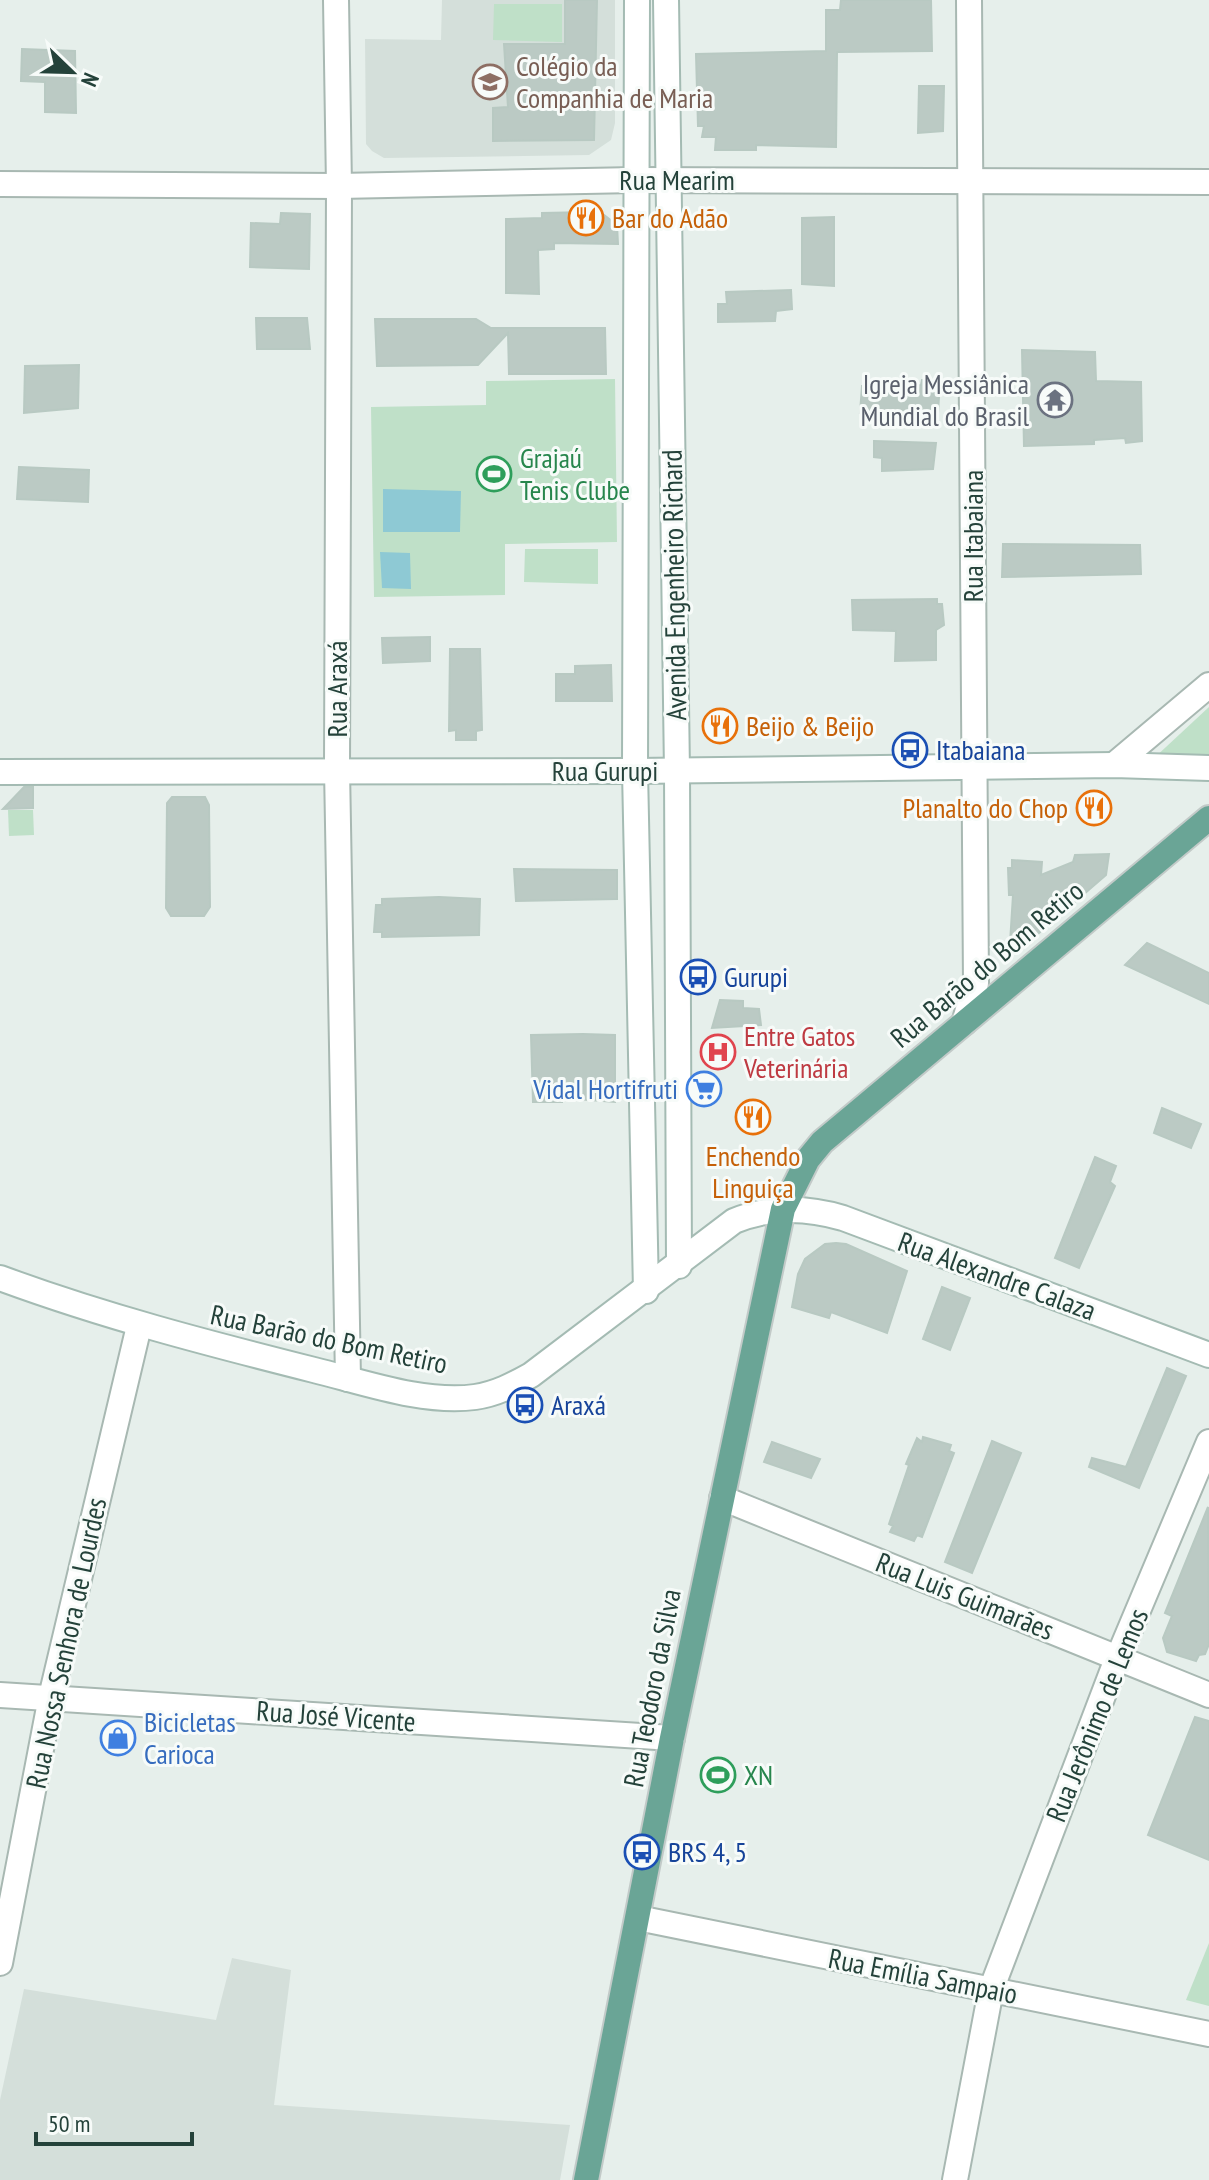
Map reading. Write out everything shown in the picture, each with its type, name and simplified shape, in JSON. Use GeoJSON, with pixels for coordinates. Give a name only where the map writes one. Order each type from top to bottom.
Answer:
{"type":"FeatureCollection","features":[{"type":"Feature","properties":{"kind":"main road","name":"Rua Barão do Bom Retiro"},"geometry":{"type":"LineString","coordinates":[[783,1209],[808,1159],[822,1142],[1209,818]]}},
{"type":"Feature","properties":{"kind":"main road","name":"Rua Teodoro da Silva"},"geometry":{"type":"LineString","coordinates":[[586,2180],[672,1738],[783,1209]]}},
{"type":"Feature","properties":{"kind":"street","name":"Rua Araxá"},"geometry":{"type":"LineString","coordinates":[[336,0],[339,186],[337,769],[348,1379]]}},
{"type":"Feature","properties":{"kind":"street","name":"Avenida Engenheiro Richard"},"geometry":{"type":"LineString","coordinates":[[637,0],[635,771],[646,1291]]}},
{"type":"Feature","properties":{"kind":"street","name":"Avenida Engenheiro Richard"},"geometry":{"type":"LineString","coordinates":[[666,0],[677,771],[679,1266]]}},
{"type":"Feature","properties":{"kind":"street","name":"Rua Itabaiana"},"geometry":{"type":"LineString","coordinates":[[964,1023],[976,983],[969,0]]}},
{"type":"Feature","properties":{"kind":"street","name":"Rua Mearim"},"geometry":{"type":"LineString","coordinates":[[0,184],[339,186],[636,180],[1209,182]]}},
{"type":"Feature","properties":{"kind":"street"},"geometry":{"type":"LineString","coordinates":[[1114,765],[1209,685]]}},
{"type":"Feature","properties":{"kind":"street","name":"Rua Gurupi"},"geometry":{"type":"LineString","coordinates":[[0,772],[337,769],[677,771],[1114,765],[1209,768]]}},
{"type":"Feature","properties":{"kind":"street","name":"Rua Barão do Bom Retiro"},"geometry":{"type":"LineString","coordinates":[[0,1278],[139,1326],[348,1379],[430,1396],[474,1397],[503,1390],[531,1375],[679,1266],[734,1221],[783,1209]]}},
{"type":"Feature","properties":{"kind":"street","name":"Rua Alexandre Calaza"},"geometry":{"type":"LineString","coordinates":[[783,1209],[843,1218],[1209,1355]]}},
{"type":"Feature","properties":{"kind":"street","name":"Rua Nossa Senhora de Lourdes"},"geometry":{"type":"LineString","coordinates":[[0,1963],[51,1697],[139,1326]]}},
{"type":"Feature","properties":{"kind":"street","name":"Rua Jerônimo de Lemos"},"geometry":{"type":"LineString","coordinates":[[955,2180],[991,1990],[1118,1658],[1209,1442]]}},
{"type":"Feature","properties":{"kind":"street","name":"Rua Luis Guimarães"},"geometry":{"type":"LineString","coordinates":[[722,1498],[1209,1695]]}},
{"type":"Feature","properties":{"kind":"street","name":"Rua José Vicente"},"geometry":{"type":"LineString","coordinates":[[0,1695],[672,1738]]}},
{"type":"Feature","properties":{"kind":"street","name":"Rua Emília Sampaio"},"geometry":{"type":"LineString","coordinates":[[638,1918],[1209,2034]]}},
{"type":"Feature","properties":{"kind":"shaded area","name":"Colégio da Companhia de Maria"},"geometry":{"type":"Polygon","coordinates":[[[442,0],[615,0],[615,123],[611,140],[589,155],[384,158],[372,151],[366,144],[365,39],[441,40],[442,0]]]}},
{"type":"Feature","properties":{"kind":"shaded area"},"geometry":{"type":"Polygon","coordinates":[[[232,1958],[291,1970],[274,2105],[570,2125],[560,2180],[0,2180],[0,2100],[24,1989],[216,2020],[232,1958]]]}},
{"type":"Feature","properties":{"kind":"green space"},"geometry":{"type":"Polygon","coordinates":[[[494,4],[562,4],[562,42],[493,40],[494,4]]]}},
{"type":"Feature","properties":{"kind":"green space","name":"Grajaú Tenis Clube"},"geometry":{"type":"Polygon","coordinates":[[[615,379],[617,542],[505,544],[505,595],[374,597],[371,407],[486,405],[486,381],[615,379]]]}},
{"type":"Feature","properties":{"kind":"green space"},"geometry":{"type":"Polygon","coordinates":[[[525,549],[598,549],[598,584],[524,582],[525,549]]]}},
{"type":"Feature","properties":{"kind":"green space"},"geometry":{"type":"Polygon","coordinates":[[[1209,707],[1209,765],[1152,760],[1209,707]]]}},
{"type":"Feature","properties":{"kind":"green space"},"geometry":{"type":"Polygon","coordinates":[[[8,810],[33,810],[34,835],[9,836],[8,810]]]}},
{"type":"Feature","properties":{"kind":"green space"},"geometry":{"type":"Polygon","coordinates":[[[1209,1943],[1209,2006],[1186,2000],[1209,1943]]]}},
{"type":"Feature","properties":{"kind":"water"},"geometry":{"type":"Polygon","coordinates":[[[383,489],[461,491],[460,532],[383,532],[383,489]]]}},
{"type":"Feature","properties":{"kind":"water"},"geometry":{"type":"Polygon","coordinates":[[[380,552],[410,553],[411,589],[382,588],[380,552]]]}},
{"type":"Feature","properties":{"kind":"building"},"geometry":{"type":"Polygon","coordinates":[[[565,0],[597,0],[594,140],[493,141],[493,108],[508,107],[504,44],[565,44],[565,0]]]}},
{"type":"Feature","properties":{"kind":"building"},"geometry":{"type":"Polygon","coordinates":[[[841,0],[931,0],[932,51],[837,52],[836,147],[756,145],[756,150],[715,150],[716,137],[702,137],[704,126],[698,126],[696,54],[826,51],[826,10],[840,10],[841,0]]]}},
{"type":"Feature","properties":{"kind":"building"},"geometry":{"type":"Polygon","coordinates":[[[22,49],[75,51],[76,113],[45,112],[45,82],[21,81],[22,49]]]}},
{"type":"Feature","properties":{"kind":"building"},"geometry":{"type":"Polygon","coordinates":[[[919,86],[944,86],[943,131],[918,133],[919,86]]]}},
{"type":"Feature","properties":{"kind":"building"},"geometry":{"type":"Polygon","coordinates":[[[590,212],[604,215],[617,225],[618,244],[554,243],[554,249],[538,250],[539,294],[506,293],[506,219],[542,218],[542,213],[590,212]]]}},
{"type":"Feature","properties":{"kind":"building"},"geometry":{"type":"Polygon","coordinates":[[[281,213],[310,214],[309,269],[250,267],[251,223],[280,224],[281,213]]]}},
{"type":"Feature","properties":{"kind":"building"},"geometry":{"type":"Polygon","coordinates":[[[834,217],[834,286],[802,284],[802,218],[834,217]]]}},
{"type":"Feature","properties":{"kind":"building"},"geometry":{"type":"Polygon","coordinates":[[[791,290],[792,309],[776,311],[775,321],[718,322],[718,304],[727,304],[726,292],[791,290]]]}},
{"type":"Feature","properties":{"kind":"building"},"geometry":{"type":"Polygon","coordinates":[[[256,318],[307,318],[310,349],[257,349],[256,318]]]}},
{"type":"Feature","properties":{"kind":"building"},"geometry":{"type":"Polygon","coordinates":[[[375,319],[476,319],[491,328],[605,328],[606,374],[509,374],[508,333],[478,365],[377,366],[375,319]]]}},
{"type":"Feature","properties":{"kind":"building"},"geometry":{"type":"Polygon","coordinates":[[[1022,350],[1095,352],[1096,381],[1141,382],[1142,441],[1126,443],[1125,438],[1094,440],[1094,444],[1024,446],[1022,350]]]}},
{"type":"Feature","properties":{"kind":"building"},"geometry":{"type":"Polygon","coordinates":[[[79,365],[78,408],[24,413],[25,366],[79,365]]]}},
{"type":"Feature","properties":{"kind":"building"},"geometry":{"type":"Polygon","coordinates":[[[922,380],[940,381],[938,413],[860,413],[862,386],[921,385],[922,380]]]}},
{"type":"Feature","properties":{"kind":"building"},"geometry":{"type":"Polygon","coordinates":[[[874,441],[936,443],[933,469],[882,471],[882,458],[874,457],[874,441]]]}},
{"type":"Feature","properties":{"kind":"building"},"geometry":{"type":"Polygon","coordinates":[[[19,467],[89,470],[88,502],[17,499],[19,467]]]}},
{"type":"Feature","properties":{"kind":"building"},"geometry":{"type":"Polygon","coordinates":[[[1003,544],[1140,545],[1141,574],[1002,577],[1003,544]]]}},
{"type":"Feature","properties":{"kind":"building"},"geometry":{"type":"Polygon","coordinates":[[[937,599],[937,604],[942,604],[944,625],[936,630],[936,660],[895,661],[896,631],[853,630],[852,600],[937,599]]]}},
{"type":"Feature","properties":{"kind":"building"},"geometry":{"type":"Polygon","coordinates":[[[430,637],[430,661],[383,663],[382,638],[430,637]]]}},
{"type":"Feature","properties":{"kind":"building"},"geometry":{"type":"Polygon","coordinates":[[[450,649],[480,649],[482,730],[476,731],[476,740],[456,740],[456,730],[449,731],[450,649]]]}},
{"type":"Feature","properties":{"kind":"building"},"geometry":{"type":"Polygon","coordinates":[[[611,665],[612,701],[556,701],[556,674],[575,674],[575,666],[611,665]]]}},
{"type":"Feature","properties":{"kind":"building"},"geometry":{"type":"Polygon","coordinates":[[[24,787],[33,787],[33,808],[3,809],[24,787]]]}},
{"type":"Feature","properties":{"kind":"building"},"geometry":{"type":"Polygon","coordinates":[[[172,797],[205,797],[209,805],[210,907],[204,916],[171,916],[166,908],[167,803],[172,797]]]}},
{"type":"Feature","properties":{"kind":"building"},"geometry":{"type":"Polygon","coordinates":[[[1109,854],[1106,875],[1032,939],[1010,943],[1013,895],[1009,895],[1008,868],[1012,868],[1012,860],[1042,862],[1041,875],[1073,862],[1075,855],[1109,854]]]}},
{"type":"Feature","properties":{"kind":"building"},"geometry":{"type":"Polygon","coordinates":[[[514,869],[617,870],[617,899],[516,901],[514,869]]]}},
{"type":"Feature","properties":{"kind":"building"},"geometry":{"type":"Polygon","coordinates":[[[382,899],[480,899],[479,935],[382,937],[382,932],[374,932],[376,905],[382,905],[382,899]]]}},
{"type":"Feature","properties":{"kind":"building"},"geometry":{"type":"Polygon","coordinates":[[[1147,943],[1209,973],[1209,1004],[1125,965],[1147,943]]]}},
{"type":"Feature","properties":{"kind":"building"},"geometry":{"type":"Polygon","coordinates":[[[720,1000],[743,1001],[743,1008],[759,1009],[761,1025],[712,1028],[720,1000]]]}},
{"type":"Feature","properties":{"kind":"building"},"geometry":{"type":"Polygon","coordinates":[[[531,1035],[615,1035],[615,1102],[562,1098],[562,1102],[533,1102],[531,1035]]]}},
{"type":"Feature","properties":{"kind":"building"},"geometry":{"type":"Polygon","coordinates":[[[1162,1108],[1201,1124],[1191,1148],[1154,1133],[1162,1108]]]}},
{"type":"Feature","properties":{"kind":"building"},"geometry":{"type":"Polygon","coordinates":[[[1095,1157],[1116,1166],[1110,1182],[1115,1186],[1079,1268],[1055,1258],[1095,1157]]]}},
{"type":"Feature","properties":{"kind":"building"},"geometry":{"type":"Polygon","coordinates":[[[825,1244],[846,1244],[907,1271],[887,1333],[831,1312],[829,1318],[792,1307],[798,1274],[805,1259],[825,1244]]]}},
{"type":"Feature","properties":{"kind":"building"},"geometry":{"type":"Polygon","coordinates":[[[942,1287],[970,1298],[950,1350],[923,1339],[942,1287]]]}},
{"type":"Feature","properties":{"kind":"building"},"geometry":{"type":"Polygon","coordinates":[[[1167,1368],[1186,1376],[1139,1488],[1089,1467],[1092,1458],[1126,1467],[1167,1368]]]}},
{"type":"Feature","properties":{"kind":"building"},"geometry":{"type":"Polygon","coordinates":[[[923,1437],[951,1445],[949,1451],[954,1453],[922,1537],[917,1535],[914,1541],[890,1532],[893,1526],[889,1524],[909,1465],[906,1464],[917,1438],[922,1442],[923,1437]]]}},
{"type":"Feature","properties":{"kind":"building"},"geometry":{"type":"Polygon","coordinates":[[[992,1441],[1021,1453],[972,1573],[945,1562],[992,1441]]]}},
{"type":"Feature","properties":{"kind":"building"},"geometry":{"type":"Polygon","coordinates":[[[772,1442],[820,1459],[811,1478],[764,1462],[772,1442]]]}},
{"type":"Feature","properties":{"kind":"building"},"geometry":{"type":"Polygon","coordinates":[[[1208,1507],[1209,1644],[1205,1654],[1199,1655],[1196,1661],[1167,1652],[1163,1638],[1172,1616],[1165,1613],[1208,1507]]]}},
{"type":"Feature","properties":{"kind":"building"},"geometry":{"type":"Polygon","coordinates":[[[1195,1717],[1209,1721],[1209,1860],[1148,1835],[1195,1717]]]}},
{"type":"Feature","properties":{"kind":"place","name":"Colégio da Companhia de Maria"},"geometry":{"type":"Point","coordinates":[490,82]}},
{"type":"Feature","properties":{"kind":"place","name":"Bar do Adão"},"geometry":{"type":"Point","coordinates":[586,218]}},
{"type":"Feature","properties":{"kind":"place","name":"Igreja Messiânica Mundial do Brasil"},"geometry":{"type":"Point","coordinates":[1055,400]}},
{"type":"Feature","properties":{"kind":"place","name":"Grajaú Tenis Clube"},"geometry":{"type":"Point","coordinates":[494,474]}},
{"type":"Feature","properties":{"kind":"place","name":"Beijo & Beijo"},"geometry":{"type":"Point","coordinates":[720,726]}},
{"type":"Feature","properties":{"kind":"place","name":"Itabaiana"},"geometry":{"type":"Point","coordinates":[910,750]}},
{"type":"Feature","properties":{"kind":"place","name":"Planalto do Chop"},"geometry":{"type":"Point","coordinates":[1094,808]}},
{"type":"Feature","properties":{"kind":"place","name":"Gurupi"},"geometry":{"type":"Point","coordinates":[698,977]}},
{"type":"Feature","properties":{"kind":"place","name":"Entre Gatos Veterinária"},"geometry":{"type":"Point","coordinates":[718,1052]}},
{"type":"Feature","properties":{"kind":"place","name":"Vidal Hortifruti"},"geometry":{"type":"Point","coordinates":[704,1089]}},
{"type":"Feature","properties":{"kind":"place","name":"Enchendo Linguiça"},"geometry":{"type":"Point","coordinates":[753,1117]}},
{"type":"Feature","properties":{"kind":"place","name":"Araxá"},"geometry":{"type":"Point","coordinates":[525,1405]}},
{"type":"Feature","properties":{"kind":"place","name":"Bicicletas Carioca"},"geometry":{"type":"Point","coordinates":[118,1738]}},
{"type":"Feature","properties":{"kind":"place","name":"XN"},"geometry":{"type":"Point","coordinates":[718,1775]}},
{"type":"Feature","properties":{"kind":"place","name":"BRS 4, 5"},"geometry":{"type":"Point","coordinates":[642,1852]}}]}
